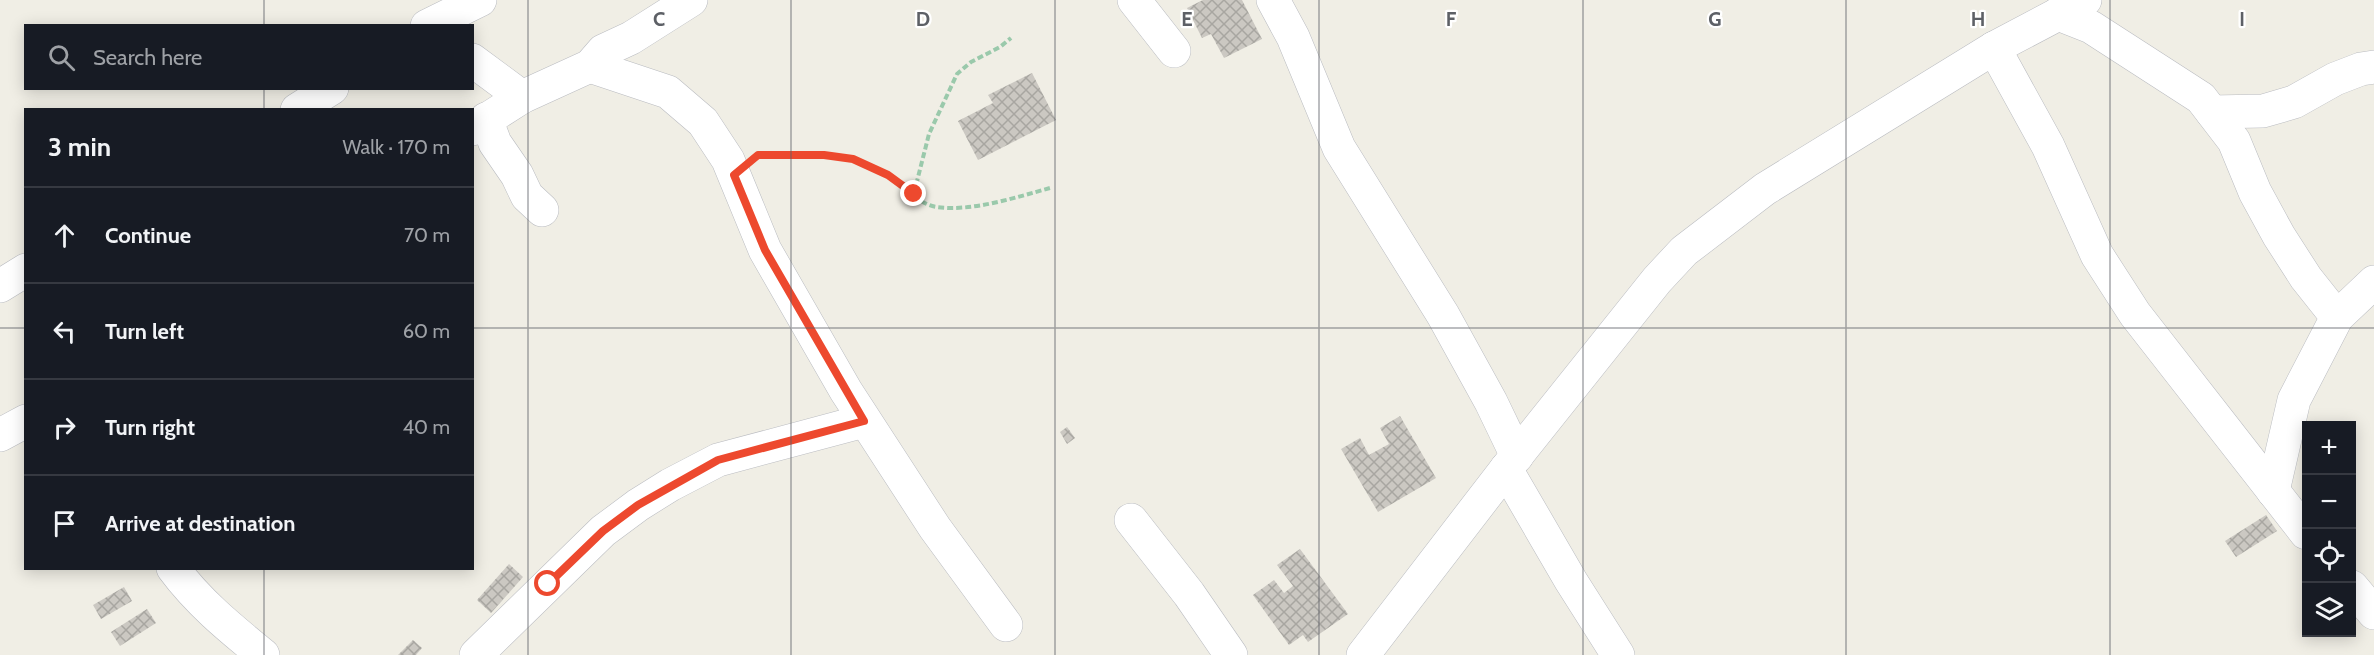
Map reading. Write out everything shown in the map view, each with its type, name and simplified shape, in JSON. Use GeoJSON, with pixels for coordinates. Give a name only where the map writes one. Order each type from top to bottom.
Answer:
{"type":"FeatureCollection","features":[{"type":"Feature","properties":{"kind":"street"},"geometry":{"type":"LineString","coordinates":[[430,18],[480,0]]}},
{"type":"Feature","properties":{"kind":"street"},"geometry":{"type":"LineString","coordinates":[[542,210],[527,196],[517,175],[479,124],[522,97],[590,66],[603,51],[631,38],[691,0]]}},
{"type":"Feature","properties":{"kind":"street"},"geometry":{"type":"LineString","coordinates":[[1134,0],[1174,51]]}},
{"type":"Feature","properties":{"kind":"street"},"geometry":{"type":"LineString","coordinates":[[1273,0],[1293,37],[1339,148],[1443,315],[1491,402],[1512,462],[1571,581],[1618,655]]}},
{"type":"Feature","properties":{"kind":"street"},"geometry":{"type":"LineString","coordinates":[[1362,655],[1657,280],[1684,251],[1723,219],[1784,177],[1994,48],[2071,7],[2091,27],[2201,98],[2234,141],[2255,192],[2279,236],[2306,278],[2337,317]]}},
{"type":"Feature","properties":{"kind":"street"},"geometry":{"type":"LineString","coordinates":[[1994,48],[2048,146],[2097,255],[2135,314],[2304,529]]}},
{"type":"Feature","properties":{"kind":"street"},"geometry":{"type":"LineString","coordinates":[[474,61],[522,97]]}},
{"type":"Feature","properties":{"kind":"street"},"geometry":{"type":"LineString","coordinates":[[590,66],[668,92],[703,122],[728,160],[765,250],[864,421],[934,528],[1006,625]]}},
{"type":"Feature","properties":{"kind":"street"},"geometry":{"type":"LineString","coordinates":[[2212,112],[2263,111],[2294,102],[2361,69],[2374,67]]}},
{"type":"Feature","properties":{"kind":"street"},"geometry":{"type":"LineString","coordinates":[[300,108],[329,90]]}},
{"type":"Feature","properties":{"kind":"street"},"geometry":{"type":"LineString","coordinates":[[0,286],[24,271]]}},
{"type":"Feature","properties":{"kind":"street"},"geometry":{"type":"LineString","coordinates":[[2273,491],[2295,400],[2337,317],[2374,282]]}},
{"type":"Feature","properties":{"kind":"street"},"geometry":{"type":"LineString","coordinates":[[476,655],[603,531],[662,490],[718,460],[864,421]]}},
{"type":"Feature","properties":{"kind":"street"},"geometry":{"type":"LineString","coordinates":[[0,435],[24,422]]}},
{"type":"Feature","properties":{"kind":"street"},"geometry":{"type":"LineString","coordinates":[[1131,520],[1189,594],[1231,655]]}},
{"type":"Feature","properties":{"kind":"street"},"geometry":{"type":"LineString","coordinates":[[175,570],[198,600],[263,655]]}},
{"type":"Feature","properties":{"kind":"street"},"geometry":{"type":"LineString","coordinates":[[2356,592],[2374,613]]}},
{"type":"Feature","properties":{"kind":"path"},"geometry":{"type":"LineString","coordinates":[[914,194],[929,134],[957,74],[971,62],[1000,47],[1011,38]]}},
{"type":"Feature","properties":{"kind":"path"},"geometry":{"type":"LineString","coordinates":[[734,175],[758,155],[824,155],[853,159],[888,175],[921,201],[937,207],[968,206],[1050,188]]}},
{"type":"Feature","properties":{"kind":"building"},"geometry":{"type":"Polygon","coordinates":[[[1203,0],[1242,0],[1262,39],[1224,58],[1211,34],[1202,38],[1187,8],[1203,0]]]}},
{"type":"Feature","properties":{"kind":"building"},"geometry":{"type":"Polygon","coordinates":[[[1032,73],[1056,120],[978,160],[958,121],[993,103],[988,95],[1032,73]]]}},
{"type":"Feature","properties":{"kind":"building"},"geometry":{"type":"Polygon","coordinates":[[[1400,416],[1436,478],[1378,512],[1341,449],[1360,438],[1369,455],[1389,444],[1380,428],[1400,416]]]}},
{"type":"Feature","properties":{"kind":"building"},"geometry":{"type":"Polygon","coordinates":[[[1067,427],[1075,438],[1067,444],[1060,432],[1067,427]]]}},
{"type":"Feature","properties":{"kind":"building"},"geometry":{"type":"Polygon","coordinates":[[[2266,515],[2277,531],[2236,557],[2225,541],[2266,515]]]}},
{"type":"Feature","properties":{"kind":"building"},"geometry":{"type":"Polygon","coordinates":[[[1300,549],[1348,614],[1308,642],[1303,635],[1289,645],[1253,595],[1274,580],[1284,593],[1293,586],[1277,565],[1300,549]]]}},
{"type":"Feature","properties":{"kind":"building"},"geometry":{"type":"Polygon","coordinates":[[[509,564],[523,577],[491,613],[477,600],[509,564]]]}},
{"type":"Feature","properties":{"kind":"building"},"geometry":{"type":"Polygon","coordinates":[[[124,587],[132,601],[101,619],[93,605],[124,587]]]}},
{"type":"Feature","properties":{"kind":"building"},"geometry":{"type":"Polygon","coordinates":[[[147,609],[156,623],[120,646],[111,632],[147,609]]]}},
{"type":"Feature","properties":{"kind":"building"},"geometry":{"type":"Polygon","coordinates":[[[413,640],[422,648],[416,655],[398,655],[413,640]]]}},
{"type":"Feature","properties":{"kind":"route"},"geometry":{"type":"LineString","coordinates":[[548,584],[603,531],[638,505],[718,460],[864,421],[784,287],[765,250],[734,175],[758,155],[824,155],[853,159],[888,175],[914,194]]}}]}
